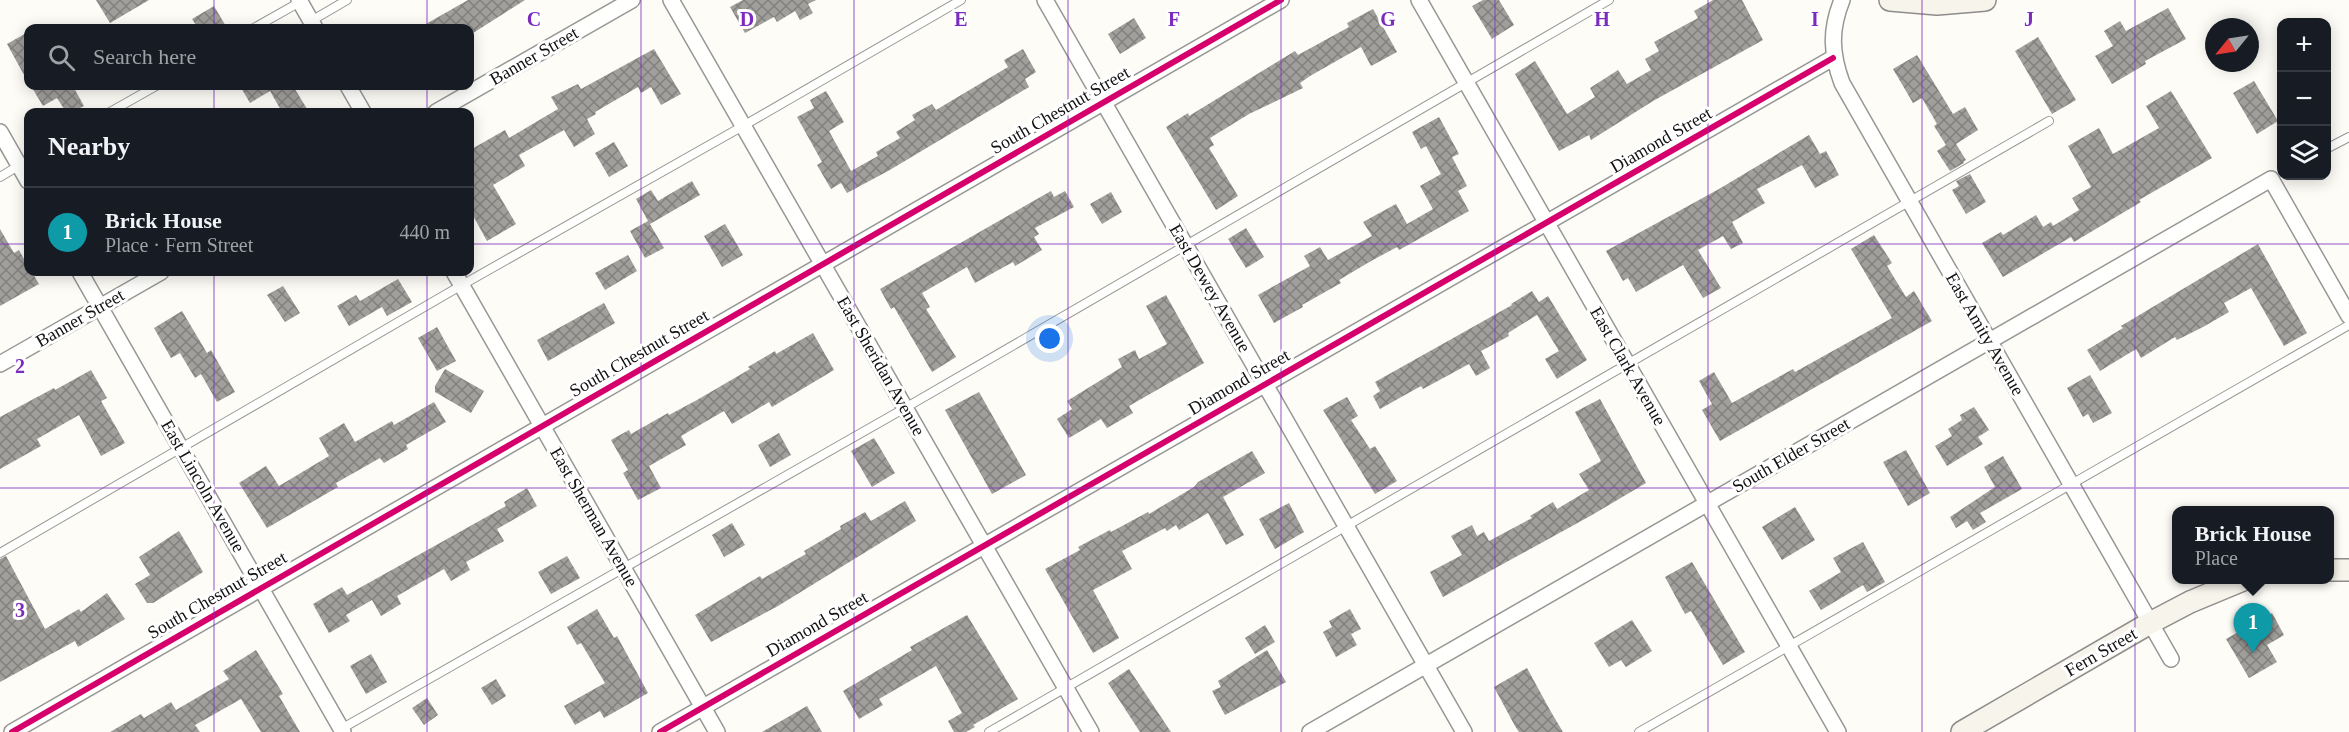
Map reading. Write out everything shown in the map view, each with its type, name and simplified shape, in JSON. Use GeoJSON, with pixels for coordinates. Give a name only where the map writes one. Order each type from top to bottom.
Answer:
{"type":"FeatureCollection","features":[{"type":"Feature","properties":{"kind":"street","name":"Banner Street"},"geometry":{"type":"LineString","coordinates":[[443,108],[632,0]]}},
{"type":"Feature","properties":{"kind":"street","name":"East Sheridan Avenue"},"geometry":{"type":"LineString","coordinates":[[671,0],[1091,732]]}},
{"type":"Feature","properties":{"kind":"street","name":"East Dewey Avenue"},"geometry":{"type":"LineString","coordinates":[[1046,0],[1464,732]]}},
{"type":"Feature","properties":{"kind":"street","name":"South Chestnut Street"},"geometry":{"type":"LineString","coordinates":[[12,732],[1281,0]]}},
{"type":"Feature","properties":{"kind":"street","name":"East Clark Avenue"},"geometry":{"type":"LineString","coordinates":[[1419,0],[1838,732]]}},
{"type":"Feature","properties":{"kind":"street","name":"East Amity Avenue"},"geometry":{"type":"LineString","coordinates":[[1842,0],[1835,18],[1833,58],[1842,83],[2171,659]]}},
{"type":"Feature","properties":{"kind":"street"},"geometry":{"type":"LineString","coordinates":[[1890,0],[1937,4],[1985,0]]}},
{"type":"Feature","properties":{"kind":"street"},"geometry":{"type":"LineString","coordinates":[[299,1],[312,24]]}},
{"type":"Feature","properties":{"kind":"street","name":"Diamond Street"},"geometry":{"type":"LineString","coordinates":[[660,732],[1833,58]]}},
{"type":"Feature","properties":{"kind":"street"},"geometry":{"type":"LineString","coordinates":[[350,90],[361,108]]}},
{"type":"Feature","properties":{"kind":"street"},"geometry":{"type":"LineString","coordinates":[[0,132],[24,163]]}},
{"type":"Feature","properties":{"kind":"street"},"geometry":{"type":"LineString","coordinates":[[2276,176],[2349,316]]}},
{"type":"Feature","properties":{"kind":"street","name":"South Elder Street"},"geometry":{"type":"LineString","coordinates":[[1310,732],[2276,176]]}},
{"type":"Feature","properties":{"kind":"street","name":"East Lincoln Avenue"},"geometry":{"type":"LineString","coordinates":[[82,276],[261,587],[340,731]]}},
{"type":"Feature","properties":{"kind":"street","name":"Banner Street"},"geometry":{"type":"LineString","coordinates":[[0,364],[154,276]]}},
{"type":"Feature","properties":{"kind":"street","name":"East Sherman Avenue"},"geometry":{"type":"LineString","coordinates":[[458,278],[717,732]]}},
{"type":"Feature","properties":{"kind":"street","name":"Fern Street"},"geometry":{"type":"LineString","coordinates":[[1962,732],[2150,623],[2231,584]]}},
{"type":"Feature","properties":{"kind":"lane"},"geometry":{"type":"LineString","coordinates":[[314,24],[347,0]]}},
{"type":"Feature","properties":{"kind":"lane"},"geometry":{"type":"LineString","coordinates":[[474,269],[743,126],[960,0]]}},
{"type":"Feature","properties":{"kind":"lane"},"geometry":{"type":"LineString","coordinates":[[340,731],[622,567],[905,408],[1609,0]]}},
{"type":"Feature","properties":{"kind":"lane"},"geometry":{"type":"LineString","coordinates":[[261,24],[299,1]]}},
{"type":"Feature","properties":{"kind":"lane"},"geometry":{"type":"LineString","coordinates":[[117,108],[149,90]]}},
{"type":"Feature","properties":{"kind":"lane"},"geometry":{"type":"LineString","coordinates":[[989,732],[2049,121]]}},
{"type":"Feature","properties":{"kind":"lane"},"geometry":{"type":"LineString","coordinates":[[2331,146],[2349,137]]}},
{"type":"Feature","properties":{"kind":"lane"},"geometry":{"type":"LineString","coordinates":[[0,177],[24,163]]}},
{"type":"Feature","properties":{"kind":"lane"},"geometry":{"type":"LineString","coordinates":[[0,553],[181,448],[458,278]]}},
{"type":"Feature","properties":{"kind":"lane"},"geometry":{"type":"LineString","coordinates":[[1639,732],[2349,325]]}},
{"type":"Feature","properties":{"kind":"building"},"geometry":{"type":"Polygon","coordinates":[[[96,0],[149,0],[110,23],[96,0]]]}},
{"type":"Feature","properties":{"kind":"building"},"geometry":{"type":"Polygon","coordinates":[[[468,0],[525,0],[474,32],[474,24],[426,24],[468,0]]]}},
{"type":"Feature","properties":{"kind":"building"},"geometry":{"type":"Polygon","coordinates":[[[743,0],[816,0],[808,4],[813,13],[800,20],[795,11],[777,22],[774,17],[745,33],[730,7],[743,0]]]}},
{"type":"Feature","properties":{"kind":"building"},"geometry":{"type":"Polygon","coordinates":[[[1483,0],[1499,0],[1514,25],[1492,39],[1472,6],[1483,0]]]}},
{"type":"Feature","properties":{"kind":"building"},"geometry":{"type":"Polygon","coordinates":[[[1713,0],[1742,0],[1763,40],[1653,101],[1591,140],[1589,135],[1559,151],[1515,74],[1535,61],[1567,114],[1595,97],[1590,88],[1618,70],[1627,84],[1651,70],[1645,59],[1659,51],[1654,42],[1698,18],[1694,11],[1713,0]]]}},
{"type":"Feature","properties":{"kind":"building"},"geometry":{"type":"Polygon","coordinates":[[[214,6],[225,24],[195,24],[192,19],[214,6]]]}},
{"type":"Feature","properties":{"kind":"building"},"geometry":{"type":"Polygon","coordinates":[[[2168,8],[2186,39],[2145,61],[2146,64],[2112,84],[2095,56],[2113,46],[2104,31],[2120,21],[2126,31],[2168,8]]]}},
{"type":"Feature","properties":{"kind":"building"},"geometry":{"type":"Polygon","coordinates":[[[1373,9],[1397,52],[1371,66],[1361,47],[1300,83],[1303,88],[1249,114],[1210,138],[1214,145],[1209,148],[1238,196],[1216,210],[1166,127],[1188,113],[1189,116],[1295,51],[1298,55],[1349,27],[1347,23],[1373,9]]]}},
{"type":"Feature","properties":{"kind":"building"},"geometry":{"type":"Polygon","coordinates":[[[1134,18],[1146,38],[1120,54],[1108,34],[1134,18]]]}},
{"type":"Feature","properties":{"kind":"building"},"geometry":{"type":"Polygon","coordinates":[[[24,34],[24,75],[7,44],[24,34]]]}},
{"type":"Feature","properties":{"kind":"building"},"geometry":{"type":"Polygon","coordinates":[[[2038,37],[2076,100],[2052,114],[2015,51],[2038,37]]]}},
{"type":"Feature","properties":{"kind":"building"},"geometry":{"type":"Polygon","coordinates":[[[654,49],[681,94],[661,105],[651,87],[641,93],[638,87],[587,119],[595,134],[574,147],[564,130],[519,155],[525,166],[493,185],[516,224],[487,241],[474,217],[474,148],[505,130],[509,138],[558,109],[551,97],[578,84],[581,89],[654,49]]]}},
{"type":"Feature","properties":{"kind":"building"},"geometry":{"type":"Polygon","coordinates":[[[1023,49],[1036,72],[1025,79],[1029,87],[847,193],[841,183],[831,189],[817,165],[822,162],[797,117],[814,108],[810,100],[826,91],[844,122],[829,131],[851,171],[878,156],[876,152],[900,138],[896,132],[915,120],[912,115],[932,104],[936,110],[1008,67],[1004,60],[1023,49]]]}},
{"type":"Feature","properties":{"kind":"building"},"geometry":{"type":"Polygon","coordinates":[[[1917,55],[1953,114],[1965,107],[1978,130],[1956,144],[1966,160],[1950,171],[1937,151],[1946,145],[1934,126],[1937,124],[1922,98],[1913,103],[1893,69],[1917,55]]]}},
{"type":"Feature","properties":{"kind":"building"},"geometry":{"type":"Polygon","coordinates":[[[2254,81],[2277,122],[2257,134],[2233,93],[2254,81]]]}},
{"type":"Feature","properties":{"kind":"building"},"geometry":{"type":"Polygon","coordinates":[[[33,90],[75,90],[84,106],[63,108],[57,98],[43,106],[33,90]]]}},
{"type":"Feature","properties":{"kind":"building"},"geometry":{"type":"Polygon","coordinates":[[[242,90],[295,90],[307,108],[280,108],[270,91],[250,103],[242,90]]]}},
{"type":"Feature","properties":{"kind":"building"},"geometry":{"type":"Polygon","coordinates":[[[2171,91],[2212,158],[2139,200],[2141,202],[2074,242],[2071,237],[2003,277],[1982,243],[2001,232],[2003,235],[2036,215],[2043,227],[2051,222],[2053,226],[2079,210],[2072,198],[2091,187],[2068,146],[2099,128],[2113,154],[2159,128],[2146,106],[2171,91]]]}},
{"type":"Feature","properties":{"kind":"building"},"geometry":{"type":"Polygon","coordinates":[[[1439,117],[1459,154],[1452,157],[1467,186],[1458,191],[1469,211],[1399,250],[1397,247],[1371,261],[1339,280],[1341,283],[1274,323],[1258,295],[1310,266],[1304,256],[1320,247],[1328,260],[1372,236],[1363,222],[1396,204],[1407,224],[1433,209],[1420,186],[1441,174],[1426,146],[1421,149],[1412,132],[1439,117]]]}},
{"type":"Feature","properties":{"kind":"building"},"geometry":{"type":"Polygon","coordinates":[[[1809,135],[1820,154],[1826,151],[1839,175],[1815,188],[1802,165],[1757,189],[1765,203],[1732,222],[1743,243],[1731,249],[1723,236],[1698,250],[1721,288],[1703,298],[1683,265],[1636,292],[1628,278],[1623,281],[1606,251],[1719,189],[1809,135]]]}},
{"type":"Feature","properties":{"kind":"building"},"geometry":{"type":"Polygon","coordinates":[[[614,142],[628,166],[609,177],[595,153],[614,142]]]}},
{"type":"Feature","properties":{"kind":"building"},"geometry":{"type":"Polygon","coordinates":[[[1970,174],[1986,202],[1966,214],[1952,190],[1959,186],[1956,181],[1970,174]]]}},
{"type":"Feature","properties":{"kind":"building"},"geometry":{"type":"Polygon","coordinates":[[[692,181],[700,195],[650,224],[664,248],[645,258],[630,231],[648,221],[636,199],[651,190],[658,201],[692,181]]]}},
{"type":"Feature","properties":{"kind":"building"},"geometry":{"type":"Polygon","coordinates":[[[1051,191],[1054,197],[1065,191],[1074,207],[1035,228],[1039,234],[1034,237],[1042,250],[1015,266],[1013,262],[975,283],[967,267],[922,293],[930,307],[926,309],[956,357],[932,372],[894,307],[891,309],[880,289],[1051,191]]]}},
{"type":"Feature","properties":{"kind":"building"},"geometry":{"type":"Polygon","coordinates":[[[1111,192],[1122,212],[1102,224],[1090,204],[1111,192]]]}},
{"type":"Feature","properties":{"kind":"building"},"geometry":{"type":"Polygon","coordinates":[[[725,224],[743,255],[722,267],[704,236],[725,224]]]}},
{"type":"Feature","properties":{"kind":"building"},"geometry":{"type":"Polygon","coordinates":[[[1246,228],[1264,257],[1246,268],[1228,239],[1246,228]]]}},
{"type":"Feature","properties":{"kind":"building"},"geometry":{"type":"Polygon","coordinates":[[[0,229],[14,253],[19,250],[24,259],[24,276],[34,276],[39,284],[0,306],[0,229]]]}},
{"type":"Feature","properties":{"kind":"building"},"geometry":{"type":"Polygon","coordinates":[[[1874,235],[1892,263],[1887,266],[1906,297],[1914,291],[1932,321],[1720,441],[1702,410],[1712,404],[1699,381],[1714,372],[1732,403],[1793,369],[1795,372],[1892,318],[1851,249],[1874,235]]]}},
{"type":"Feature","properties":{"kind":"building"},"geometry":{"type":"Polygon","coordinates":[[[2258,244],[2307,333],[2284,346],[2251,288],[2224,303],[2229,312],[2203,327],[2177,340],[2175,337],[2141,358],[2136,349],[2100,371],[2087,350],[2123,328],[2121,326],[2258,244]]]}},
{"type":"Feature","properties":{"kind":"building"},"geometry":{"type":"Polygon","coordinates":[[[628,255],[637,271],[605,290],[595,273],[628,255]]]}},
{"type":"Feature","properties":{"kind":"building"},"geometry":{"type":"Polygon","coordinates":[[[398,279],[412,302],[387,316],[382,307],[349,326],[337,306],[356,295],[360,301],[398,279]]]}},
{"type":"Feature","properties":{"kind":"building"},"geometry":{"type":"Polygon","coordinates":[[[283,286],[300,313],[285,322],[267,295],[283,286]]]}},
{"type":"Feature","properties":{"kind":"building"},"geometry":{"type":"Polygon","coordinates":[[[1532,291],[1539,302],[1548,296],[1587,360],[1557,379],[1545,359],[1559,351],[1537,315],[1508,333],[1509,336],[1481,351],[1490,368],[1476,376],[1469,364],[1423,389],[1421,386],[1380,409],[1373,396],[1380,391],[1375,382],[1512,305],[1532,291]]]}},
{"type":"Feature","properties":{"kind":"building"},"geometry":{"type":"Polygon","coordinates":[[[1166,295],[1204,363],[1129,406],[1133,413],[1107,428],[1101,419],[1069,438],[1057,419],[1072,409],[1067,401],[1122,367],[1118,359],[1135,350],[1139,359],[1167,344],[1146,306],[1166,295]]]}},
{"type":"Feature","properties":{"kind":"building"},"geometry":{"type":"Polygon","coordinates":[[[604,303],[615,323],[548,361],[537,340],[604,303]]]}},
{"type":"Feature","properties":{"kind":"building"},"geometry":{"type":"Polygon","coordinates":[[[182,311],[207,353],[211,350],[235,392],[217,402],[201,374],[195,378],[180,353],[171,358],[154,328],[182,311]]]}},
{"type":"Feature","properties":{"kind":"building"},"geometry":{"type":"Polygon","coordinates":[[[437,327],[456,361],[437,371],[418,338],[437,327]]]}},
{"type":"Feature","properties":{"kind":"building"},"geometry":{"type":"Polygon","coordinates":[[[813,333],[834,370],[772,407],[769,402],[732,424],[724,411],[681,436],[686,445],[649,466],[661,488],[638,500],[623,473],[628,470],[611,440],[629,430],[631,434],[668,413],[669,415],[750,369],[748,367],[775,351],[776,354],[813,333]]]}},
{"type":"Feature","properties":{"kind":"building"},"geometry":{"type":"Polygon","coordinates":[[[445,369],[484,391],[471,413],[435,392],[435,386],[445,369]]]}},
{"type":"Feature","properties":{"kind":"building"},"geometry":{"type":"Polygon","coordinates":[[[91,370],[107,398],[101,401],[125,443],[101,456],[79,415],[37,439],[41,446],[0,469],[0,417],[91,370]]]}},
{"type":"Feature","properties":{"kind":"building"},"geometry":{"type":"Polygon","coordinates":[[[2090,375],[2112,413],[2093,423],[2088,414],[2083,417],[2067,388],[2090,375]]]}},
{"type":"Feature","properties":{"kind":"building"},"geometry":{"type":"Polygon","coordinates":[[[979,392],[1026,475],[992,494],[945,410],[979,392]]]}},
{"type":"Feature","properties":{"kind":"building"},"geometry":{"type":"Polygon","coordinates":[[[1347,397],[1358,416],[1351,420],[1370,449],[1375,446],[1397,481],[1375,494],[1323,410],[1347,397]]]}},
{"type":"Feature","properties":{"kind":"building"},"geometry":{"type":"Polygon","coordinates":[[[1600,399],[1646,483],[1443,597],[1430,572],[1462,555],[1451,536],[1472,525],[1477,536],[1484,532],[1489,541],[1532,518],[1530,516],[1553,502],[1557,509],[1589,490],[1579,474],[1601,461],[1575,412],[1600,399]]]}},
{"type":"Feature","properties":{"kind":"building"},"geometry":{"type":"Polygon","coordinates":[[[434,402],[446,422],[406,445],[408,449],[384,463],[380,458],[336,483],[338,487],[267,528],[239,483],[266,466],[279,486],[329,456],[319,438],[344,423],[355,442],[392,421],[394,425],[434,402]]]}},
{"type":"Feature","properties":{"kind":"building"},"geometry":{"type":"Polygon","coordinates":[[[1974,407],[1989,430],[1978,437],[1983,444],[1947,466],[1935,446],[1952,436],[1948,429],[1962,420],[1960,415],[1974,407]]]}},
{"type":"Feature","properties":{"kind":"building"},"geometry":{"type":"Polygon","coordinates":[[[779,433],[791,455],[770,467],[758,445],[779,433]]]}},
{"type":"Feature","properties":{"kind":"building"},"geometry":{"type":"Polygon","coordinates":[[[874,438],[895,473],[872,487],[851,451],[874,438]]]}},
{"type":"Feature","properties":{"kind":"building"},"geometry":{"type":"Polygon","coordinates":[[[1906,450],[1930,493],[1908,506],[1883,462],[1906,450]]]}},
{"type":"Feature","properties":{"kind":"building"},"geometry":{"type":"Polygon","coordinates":[[[1252,451],[1265,473],[1223,497],[1244,535],[1226,545],[1208,513],[1179,530],[1176,525],[1167,531],[1165,528],[1122,551],[1132,569],[1093,590],[1119,638],[1093,653],[1045,569],[1080,550],[1078,547],[1110,530],[1111,532],[1148,512],[1149,514],[1252,451]]]}},
{"type":"Feature","properties":{"kind":"building"},"geometry":{"type":"Polygon","coordinates":[[[2003,456],[2022,489],[1980,513],[1986,522],[1973,530],[1967,521],[1956,528],[1950,517],[1995,487],[1984,467],[2003,456]]]}},
{"type":"Feature","properties":{"kind":"building"},"geometry":{"type":"Polygon","coordinates":[[[527,488],[537,506],[497,529],[504,541],[466,562],[470,570],[451,581],[444,569],[397,596],[401,604],[381,616],[372,600],[346,615],[350,621],[329,633],[313,604],[342,587],[347,595],[506,506],[504,502],[527,488]]]}},
{"type":"Feature","properties":{"kind":"building"},"geometry":{"type":"Polygon","coordinates":[[[905,501],[916,521],[778,606],[711,642],[695,615],[760,576],[762,579],[806,554],[804,551],[865,512],[871,521],[905,501]]]}},
{"type":"Feature","properties":{"kind":"building"},"geometry":{"type":"Polygon","coordinates":[[[1289,503],[1304,532],[1275,549],[1259,519],[1289,503]]]}},
{"type":"Feature","properties":{"kind":"building"},"geometry":{"type":"Polygon","coordinates":[[[1795,507],[1815,540],[1782,560],[1762,527],[1795,507]]]}},
{"type":"Feature","properties":{"kind":"building"},"geometry":{"type":"Polygon","coordinates":[[[732,523],[745,545],[724,557],[712,535],[732,523]]]}},
{"type":"Feature","properties":{"kind":"building"},"geometry":{"type":"Polygon","coordinates":[[[179,531],[203,572],[153,603],[147,603],[135,584],[150,575],[139,557],[179,531]]]}},
{"type":"Feature","properties":{"kind":"building"},"geometry":{"type":"Polygon","coordinates":[[[1863,542],[1885,582],[1867,592],[1863,585],[1821,610],[1809,591],[1841,572],[1833,558],[1863,542]]]}},
{"type":"Feature","properties":{"kind":"building"},"geometry":{"type":"Polygon","coordinates":[[[6,556],[45,629],[79,609],[81,612],[107,593],[125,619],[78,647],[75,641],[0,682],[0,559],[6,556]]]}},
{"type":"Feature","properties":{"kind":"building"},"geometry":{"type":"Polygon","coordinates":[[[567,556],[580,578],[551,594],[538,572],[567,556]]]}},
{"type":"Feature","properties":{"kind":"building"},"geometry":{"type":"Polygon","coordinates":[[[1692,562],[1745,652],[1723,665],[1691,611],[1685,614],[1665,577],[1692,562]]]}},
{"type":"Feature","properties":{"kind":"building"},"geometry":{"type":"Polygon","coordinates":[[[597,609],[614,638],[617,636],[648,693],[604,718],[600,711],[575,725],[564,706],[605,683],[581,643],[577,645],[567,627],[597,609]]]}},
{"type":"Feature","properties":{"kind":"building"},"geometry":{"type":"Polygon","coordinates":[[[1350,609],[1361,629],[1351,634],[1357,645],[1336,657],[1323,632],[1332,627],[1329,621],[1350,609]]]}},
{"type":"Feature","properties":{"kind":"building"},"geometry":{"type":"Polygon","coordinates":[[[2272,613],[2284,635],[2267,645],[2277,662],[2249,678],[2226,639],[2272,613]]]}},
{"type":"Feature","properties":{"kind":"building"},"geometry":{"type":"Polygon","coordinates":[[[967,615],[1018,699],[973,725],[975,727],[966,732],[954,732],[948,721],[962,713],[936,666],[879,699],[883,705],[859,719],[843,691],[912,650],[910,647],[967,615]]]}},
{"type":"Feature","properties":{"kind":"building"},"geometry":{"type":"Polygon","coordinates":[[[1632,620],[1652,651],[1626,667],[1621,660],[1609,667],[1594,643],[1632,620]]]}},
{"type":"Feature","properties":{"kind":"building"},"geometry":{"type":"Polygon","coordinates":[[[1265,625],[1275,642],[1255,654],[1245,638],[1265,625]]]}},
{"type":"Feature","properties":{"kind":"building"},"geometry":{"type":"Polygon","coordinates":[[[256,650],[283,694],[279,696],[300,732],[261,732],[241,699],[195,725],[200,732],[110,732],[141,714],[144,718],[171,702],[176,710],[229,679],[223,671],[256,650]]]}},
{"type":"Feature","properties":{"kind":"building"},"geometry":{"type":"Polygon","coordinates":[[[1267,650],[1286,682],[1225,715],[1212,691],[1221,687],[1218,681],[1267,650]]]}},
{"type":"Feature","properties":{"kind":"building"},"geometry":{"type":"Polygon","coordinates":[[[371,654],[387,682],[366,694],[350,666],[371,654]]]}},
{"type":"Feature","properties":{"kind":"building"},"geometry":{"type":"Polygon","coordinates":[[[1527,668],[1563,732],[1519,732],[1515,726],[1494,687],[1527,668]]]}},
{"type":"Feature","properties":{"kind":"building"},"geometry":{"type":"Polygon","coordinates":[[[1129,669],[1171,732],[1140,732],[1108,683],[1129,669]]]}},
{"type":"Feature","properties":{"kind":"building"},"geometry":{"type":"Polygon","coordinates":[[[496,679],[506,696],[492,705],[481,688],[496,679]]]}},
{"type":"Feature","properties":{"kind":"building"},"geometry":{"type":"Polygon","coordinates":[[[427,698],[438,715],[424,725],[412,708],[427,698]]]}},
{"type":"Feature","properties":{"kind":"building"},"geometry":{"type":"Polygon","coordinates":[[[807,706],[822,732],[762,732],[807,706]]]}},
{"type":"Feature","properties":{"kind":"cycle path"},"geometry":{"type":"LineString","coordinates":[[12,732],[1281,0]]}},
{"type":"Feature","properties":{"kind":"cycle path"},"geometry":{"type":"LineString","coordinates":[[660,732],[1833,58]]}},
{"type":"Feature","properties":{"kind":"place","name":"Brick House"},"geometry":{"type":"Point","coordinates":[2253,653]}}]}
